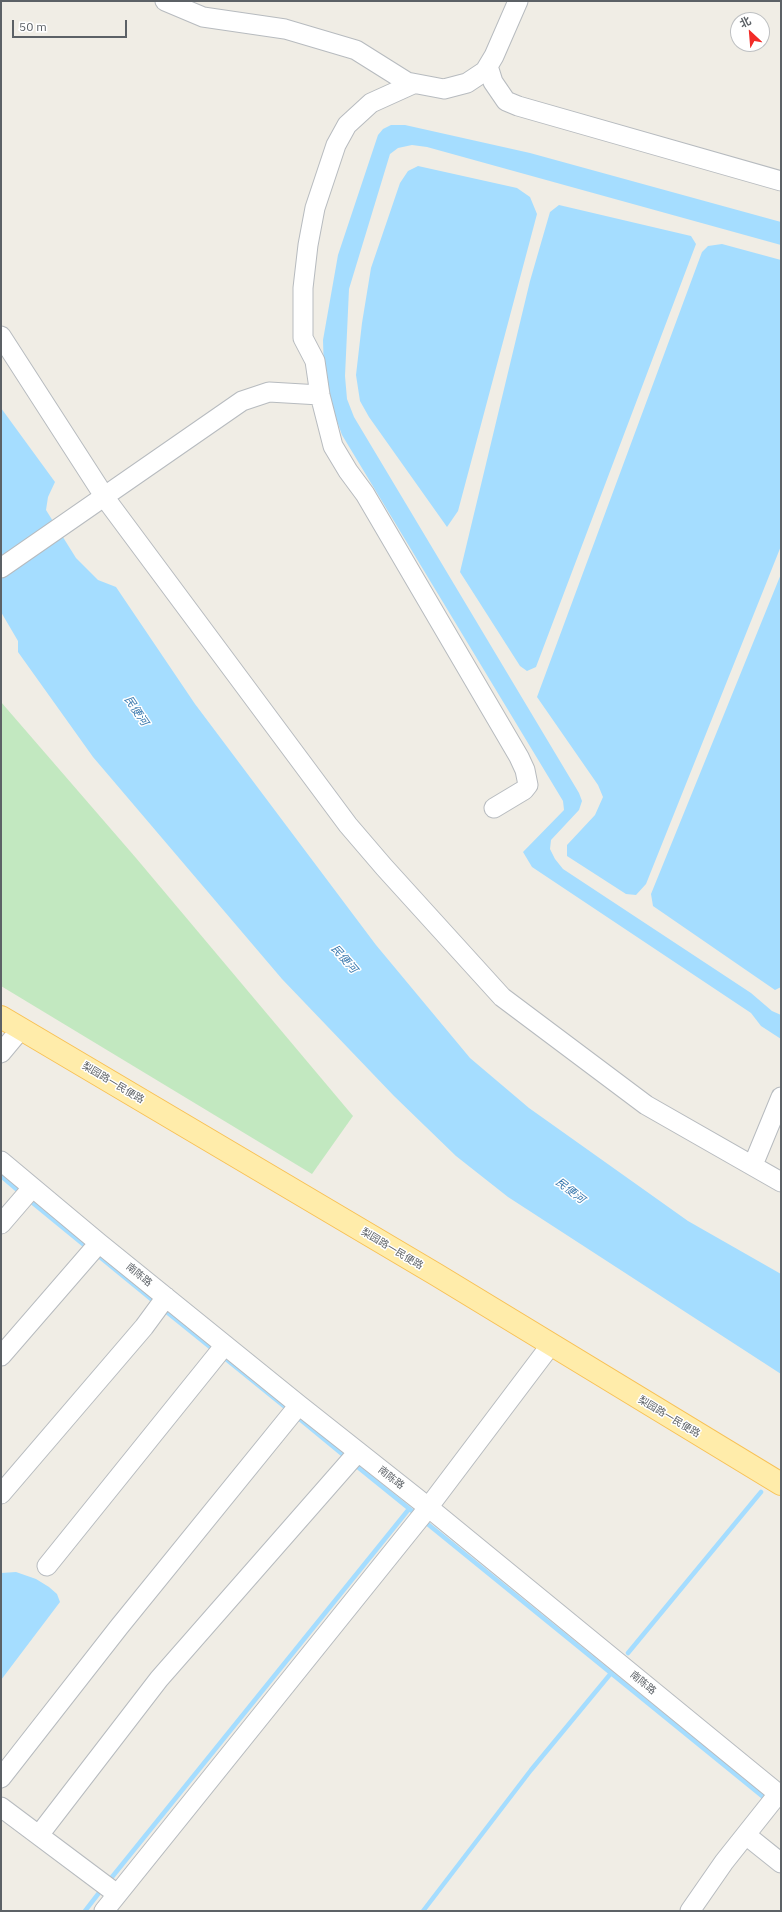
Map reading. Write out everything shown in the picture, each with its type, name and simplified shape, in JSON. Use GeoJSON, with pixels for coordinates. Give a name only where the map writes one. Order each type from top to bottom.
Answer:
{"type":"FeatureCollection","features":[{"type":"Feature","properties":{"kind":"main road","name":"梨园路一民便路"},"geometry":{"type":"LineString","coordinates":[[1,1017],[437,1275],[550,1346],[781,1484]]}},
{"type":"Feature","properties":{"kind":"street"},"geometry":{"type":"LineString","coordinates":[[165,1],[203,17],[285,29],[356,50],[407,82],[444,89],[468,83],[484,71],[494,56],[518,1]]}},
{"type":"Feature","properties":{"kind":"street"},"geometry":{"type":"LineString","coordinates":[[488,66],[493,82],[506,101],[518,106],[781,181]]}},
{"type":"Feature","properties":{"kind":"street"},"geometry":{"type":"LineString","coordinates":[[413,84],[391,92],[371,103],[346,125],[336,146],[319,195],[308,245],[303,288],[303,338],[315,361],[320,395],[328,430],[341,461],[365,494],[516,750],[525,770],[528,785],[524,790],[494,808]]}},
{"type":"Feature","properties":{"kind":"street"},"geometry":{"type":"LineString","coordinates":[[1,336],[105,497],[348,825],[502,997],[646,1105],[781,1182]]}},
{"type":"Feature","properties":{"kind":"street"},"geometry":{"type":"LineString","coordinates":[[1,568],[242,401],[269,392],[320,395]]}},
{"type":"Feature","properties":{"kind":"street"},"geometry":{"type":"LineString","coordinates":[[1,1053],[21,1028]]}},
{"type":"Feature","properties":{"kind":"street"},"geometry":{"type":"LineString","coordinates":[[753,1165],[781,1097]]}},
{"type":"Feature","properties":{"kind":"street","name":"南陈路"},"geometry":{"type":"LineString","coordinates":[[1,1161],[27,1193],[775,1799]]}},
{"type":"Feature","properties":{"kind":"street"},"geometry":{"type":"LineString","coordinates":[[1,1224],[27,1193]]}},
{"type":"Feature","properties":{"kind":"street"},"geometry":{"type":"LineString","coordinates":[[1,1356],[95,1248]]}},
{"type":"Feature","properties":{"kind":"street"},"geometry":{"type":"LineString","coordinates":[[1,1494],[144,1327],[162,1303]]}},
{"type":"Feature","properties":{"kind":"street"},"geometry":{"type":"LineString","coordinates":[[104,1911],[110,1888],[423,1514],[550,1346]]}},
{"type":"Feature","properties":{"kind":"street"},"geometry":{"type":"LineString","coordinates":[[46,1566],[220,1350]]}},
{"type":"Feature","properties":{"kind":"street"},"geometry":{"type":"LineString","coordinates":[[1,1778],[119,1627],[295,1411]]}},
{"type":"Feature","properties":{"kind":"street"},"geometry":{"type":"LineString","coordinates":[[39,1836],[159,1679],[353,1457]]}},
{"type":"Feature","properties":{"kind":"street"},"geometry":{"type":"LineString","coordinates":[[690,1911],[724,1862],[775,1799]]}},
{"type":"Feature","properties":{"kind":"street"},"geometry":{"type":"LineString","coordinates":[[1,1807],[110,1888]]}},
{"type":"Feature","properties":{"kind":"street"},"geometry":{"type":"LineString","coordinates":[[746,1835],[781,1863]]}},
{"type":"Feature","properties":{"kind":"green space"},"geometry":{"type":"Polygon","coordinates":[[[1,702],[136,858],[353,1116],[312,1174],[1,986],[1,702]]]}},
{"type":"Feature","properties":{"kind":"water"},"geometry":{"type":"Polygon","coordinates":[[[391,125],[405,125],[530,153],[781,222],[781,245],[427,147],[412,145],[398,148],[390,154],[349,289],[345,376],[347,399],[354,417],[579,793],[582,801],[579,810],[551,840],[550,849],[555,859],[563,869],[751,993],[772,1011],[781,1015],[781,1039],[761,1026],[751,1013],[532,867],[523,852],[564,810],[563,801],[342,435],[333,410],[324,374],[323,340],[338,255],[378,135],[383,129],[391,125]]]}},
{"type":"Feature","properties":{"kind":"water"},"geometry":{"type":"Polygon","coordinates":[[[418,166],[517,188],[530,197],[537,214],[458,511],[447,527],[369,417],[360,401],[356,375],[362,323],[371,268],[400,183],[408,171],[418,166]]]}},
{"type":"Feature","properties":{"kind":"water"},"geometry":{"type":"Polygon","coordinates":[[[559,205],[691,236],[696,244],[536,667],[527,671],[520,666],[460,572],[530,281],[550,212],[559,205]]]}},
{"type":"Feature","properties":{"kind":"water"},"geometry":{"type":"Polygon","coordinates":[[[722,244],[781,260],[781,546],[646,884],[636,895],[626,894],[567,856],[567,845],[595,815],[603,797],[598,785],[537,697],[702,252],[708,246],[722,244]]]}},
{"type":"Feature","properties":{"kind":"water","name":"民便河"},"geometry":{"type":"Polygon","coordinates":[[[1,408],[55,482],[48,497],[46,510],[76,558],[98,580],[116,587],[195,704],[376,945],[470,1058],[529,1108],[688,1221],[781,1274],[781,1374],[508,1197],[456,1156],[394,1096],[282,979],[93,757],[18,652],[18,641],[1,612],[1,408]]]}},
{"type":"Feature","properties":{"kind":"water"},"geometry":{"type":"Polygon","coordinates":[[[781,574],[781,987],[775,990],[653,906],[651,894],[781,574]]]}},
{"type":"Feature","properties":{"kind":"water"},"geometry":{"type":"Polygon","coordinates":[[[16,1572],[36,1579],[49,1587],[57,1594],[60,1602],[1,1680],[1,1573],[16,1572]]]}},
{"type":"Feature","properties":{"kind":"waterway"},"geometry":{"type":"LineString","coordinates":[[1,1176],[21,1193]]}},
{"type":"Feature","properties":{"kind":"waterway"},"geometry":{"type":"LineString","coordinates":[[28,1199],[89,1249]]}},
{"type":"Feature","properties":{"kind":"waterway"},"geometry":{"type":"LineString","coordinates":[[95,1253],[156,1303]]}},
{"type":"Feature","properties":{"kind":"waterway"},"geometry":{"type":"LineString","coordinates":[[163,1309],[215,1351]]}},
{"type":"Feature","properties":{"kind":"waterway"},"geometry":{"type":"LineString","coordinates":[[221,1355],[290,1411]]}},
{"type":"Feature","properties":{"kind":"waterway"},"geometry":{"type":"LineString","coordinates":[[296,1416],[347,1458]]}},
{"type":"Feature","properties":{"kind":"waterway"},"geometry":{"type":"LineString","coordinates":[[354,1464],[417,1515]]}},
{"type":"Feature","properties":{"kind":"waterway"},"geometry":{"type":"LineString","coordinates":[[628,1653],[761,1492]]}},
{"type":"Feature","properties":{"kind":"waterway"},"geometry":{"type":"LineString","coordinates":[[108,1882],[409,1509]]}},
{"type":"Feature","properties":{"kind":"waterway"},"geometry":{"type":"LineString","coordinates":[[424,1521],[767,1800]]}},
{"type":"Feature","properties":{"kind":"waterway"},"geometry":{"type":"LineString","coordinates":[[423,1911],[531,1770],[612,1672]]}},
{"type":"Feature","properties":{"kind":"waterway"},"geometry":{"type":"LineString","coordinates":[[85,1911],[102,1889]]}}]}
